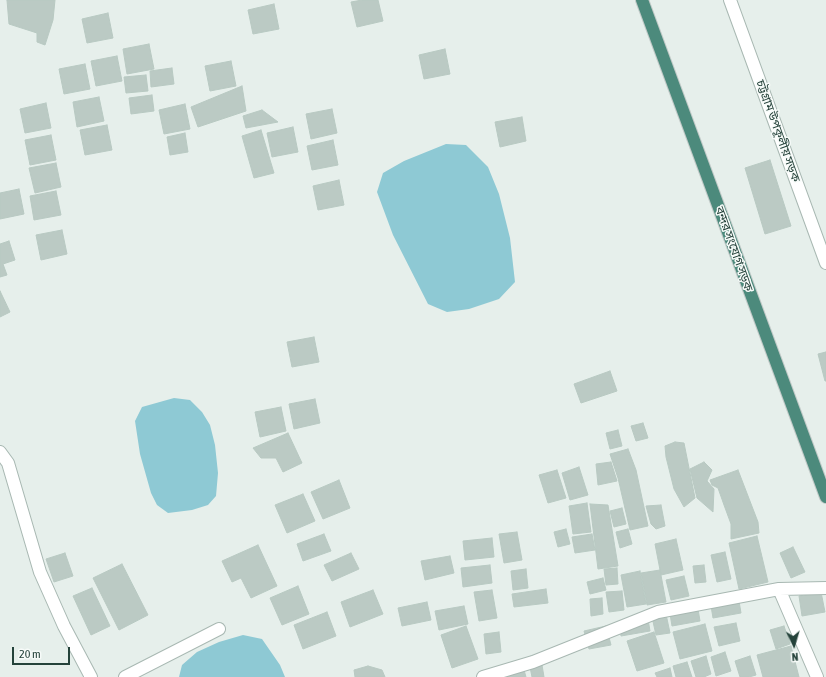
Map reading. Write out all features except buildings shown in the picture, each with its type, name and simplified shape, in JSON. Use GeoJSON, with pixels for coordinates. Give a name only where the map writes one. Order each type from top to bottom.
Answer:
{"type":"FeatureCollection","features":[{"type":"Feature","properties":{"kind":"highway","name":"বন্দর সংযোগ সড়ক"},"geometry":{"type":"LineString","coordinates":[[642,0],[826,497]]}},
{"type":"Feature","properties":{"kind":"street","name":"চট্টগ্রাম উপকূলীয় সড়ক"},"geometry":{"type":"LineString","coordinates":[[730,0],[826,263]]}},
{"type":"Feature","properties":{"kind":"street"},"geometry":{"type":"LineString","coordinates":[[0,452],[8,463],[40,572],[64,626],[91,677]]}},
{"type":"Feature","properties":{"kind":"street"},"geometry":{"type":"LineString","coordinates":[[483,677],[532,662],[658,612],[779,589],[826,588]]}},
{"type":"Feature","properties":{"kind":"street"},"geometry":{"type":"LineString","coordinates":[[779,589],[817,677]]}},
{"type":"Feature","properties":{"kind":"street"},"geometry":{"type":"LineString","coordinates":[[125,677],[219,629]]}},
{"type":"Feature","properties":{"kind":"water"},"geometry":{"type":"Polygon","coordinates":[[[446,144],[466,145],[488,167],[499,194],[510,238],[515,282],[499,299],[469,309],[447,312],[428,304],[393,235],[377,192],[383,173],[404,161],[446,144]]]}},
{"type":"Feature","properties":{"kind":"water"},"geometry":{"type":"Polygon","coordinates":[[[174,398],[190,400],[202,412],[210,425],[215,445],[218,473],[216,496],[208,505],[192,510],[168,513],[157,505],[151,493],[140,454],[135,421],[142,407],[174,398]]]}},
{"type":"Feature","properties":{"kind":"water"},"geometry":{"type":"Polygon","coordinates":[[[243,635],[262,639],[280,665],[285,677],[179,677],[182,665],[197,652],[219,642],[243,635]]]}}]}
